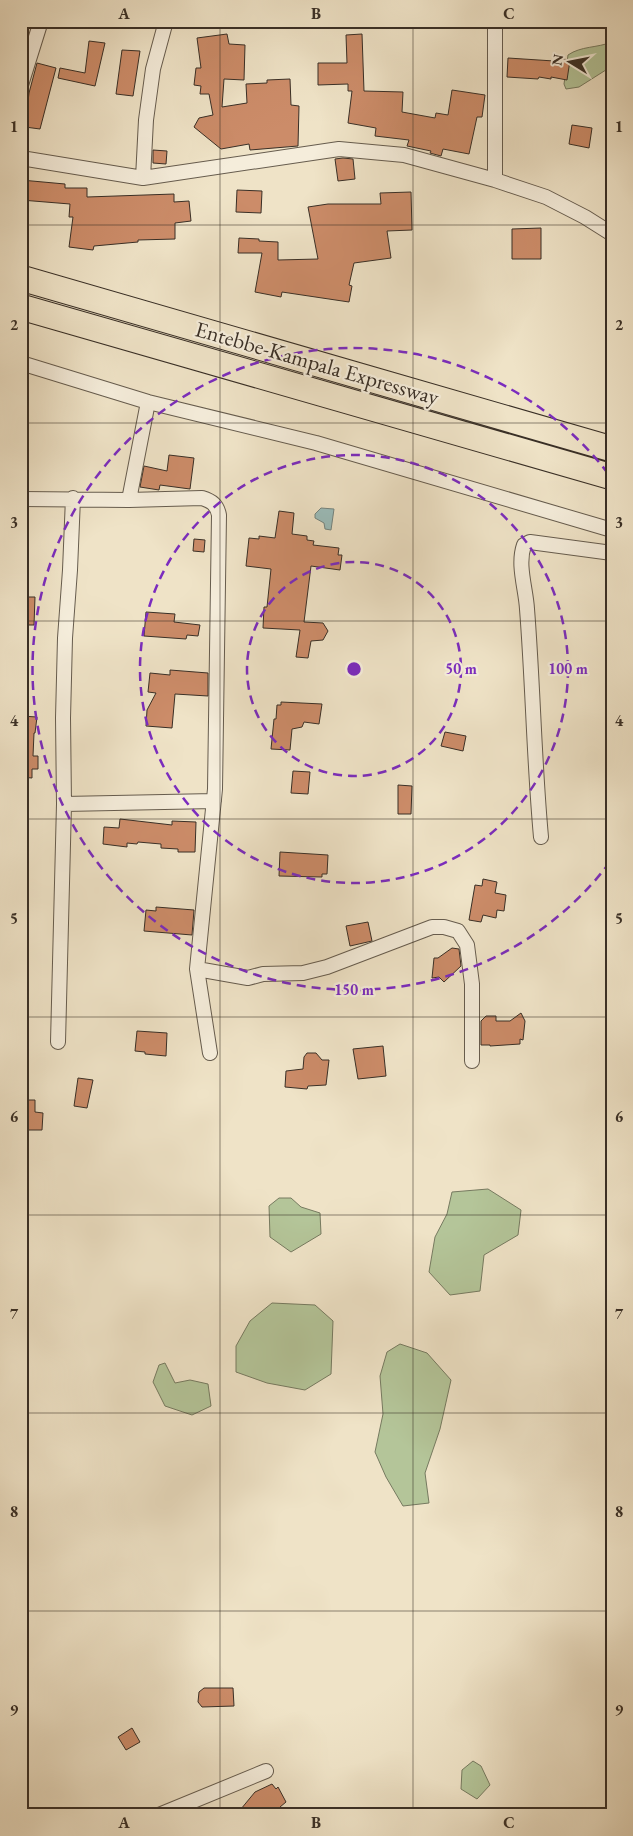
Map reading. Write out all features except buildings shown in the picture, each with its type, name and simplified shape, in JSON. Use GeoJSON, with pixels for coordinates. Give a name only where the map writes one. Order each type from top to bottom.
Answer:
{"type":"FeatureCollection","features":[{"type":"Feature","properties":{"kind":"highway","name":"Entebbe-Kampala Expressway"},"geometry":{"type":"LineString","coordinates":[[21,278],[612,450]]}},
{"type":"Feature","properties":{"kind":"highway","name":"Entebbe-Kampala Expressway"},"geometry":{"type":"LineString","coordinates":[[21,307],[612,478]]}},
{"type":"Feature","properties":{"kind":"street"},"geometry":{"type":"LineString","coordinates":[[21,85],[41,21]]}},
{"type":"Feature","properties":{"kind":"street"},"geometry":{"type":"LineString","coordinates":[[143,178],[146,120],[153,69],[166,21]]}},
{"type":"Feature","properties":{"kind":"street"},"geometry":{"type":"LineString","coordinates":[[495,21],[495,180]]}},
{"type":"Feature","properties":{"kind":"street"},"geometry":{"type":"LineString","coordinates":[[21,158],[143,178],[338,149],[404,155],[495,180],[546,197],[585,217],[612,234]]}},
{"type":"Feature","properties":{"kind":"street"},"geometry":{"type":"LineString","coordinates":[[21,363],[148,402],[316,442],[612,530]]}},
{"type":"Feature","properties":{"kind":"street"},"geometry":{"type":"LineString","coordinates":[[129,500],[148,402]]}},
{"type":"Feature","properties":{"kind":"street"},"geometry":{"type":"LineString","coordinates":[[58,1042],[64,804],[63,718],[65,638],[73,498]]}},
{"type":"Feature","properties":{"kind":"street"},"geometry":{"type":"LineString","coordinates":[[21,499],[129,500],[202,498],[210,500],[218,508],[214,801],[197,969],[210,1053]]}},
{"type":"Feature","properties":{"kind":"street"},"geometry":{"type":"LineString","coordinates":[[541,836],[535,778],[527,608],[522,550],[524,545],[530,542],[612,553]]}},
{"type":"Feature","properties":{"kind":"street"},"geometry":{"type":"LineString","coordinates":[[64,804],[214,801]]}},
{"type":"Feature","properties":{"kind":"street"},"geometry":{"type":"LineString","coordinates":[[197,969],[248,978],[262,974],[303,973],[327,967],[432,927],[444,927],[458,931],[467,945],[472,984],[472,1061]]}},
{"type":"Feature","properties":{"kind":"street"},"geometry":{"type":"LineString","coordinates":[[158,1815],[266,1771]]}},
{"type":"Feature","properties":{"kind":"green space"},"geometry":{"type":"Polygon","coordinates":[[[612,42],[612,70],[609,68],[579,87],[566,89],[564,84],[568,55],[578,50],[612,42]]]}},
{"type":"Feature","properties":{"kind":"green space"},"geometry":{"type":"Polygon","coordinates":[[[488,1189],[521,1210],[518,1235],[484,1255],[480,1291],[450,1295],[429,1272],[435,1237],[447,1214],[452,1192],[488,1189]]]}},
{"type":"Feature","properties":{"kind":"green space"},"geometry":{"type":"Polygon","coordinates":[[[279,1198],[291,1198],[301,1207],[320,1213],[321,1234],[291,1252],[270,1237],[269,1206],[279,1198]]]}},
{"type":"Feature","properties":{"kind":"green space"},"geometry":{"type":"Polygon","coordinates":[[[272,1303],[315,1305],[333,1321],[331,1374],[305,1390],[267,1383],[236,1372],[236,1346],[250,1321],[272,1303]]]}},
{"type":"Feature","properties":{"kind":"green space"},"geometry":{"type":"Polygon","coordinates":[[[400,1344],[427,1353],[451,1380],[440,1429],[425,1473],[429,1503],[403,1506],[386,1477],[375,1452],[383,1414],[380,1376],[387,1352],[400,1344]]]}},
{"type":"Feature","properties":{"kind":"green space"},"geometry":{"type":"Polygon","coordinates":[[[165,1363],[175,1383],[190,1380],[208,1384],[211,1406],[192,1415],[165,1406],[153,1382],[159,1365],[165,1363]]]}},
{"type":"Feature","properties":{"kind":"green space"},"geometry":{"type":"Polygon","coordinates":[[[473,1761],[481,1766],[490,1785],[477,1799],[461,1789],[462,1770],[473,1761]]]}},
{"type":"Feature","properties":{"kind":"water"},"geometry":{"type":"Polygon","coordinates":[[[321,508],[334,509],[331,530],[325,529],[324,523],[315,518],[315,514],[321,508]]]}}]}
